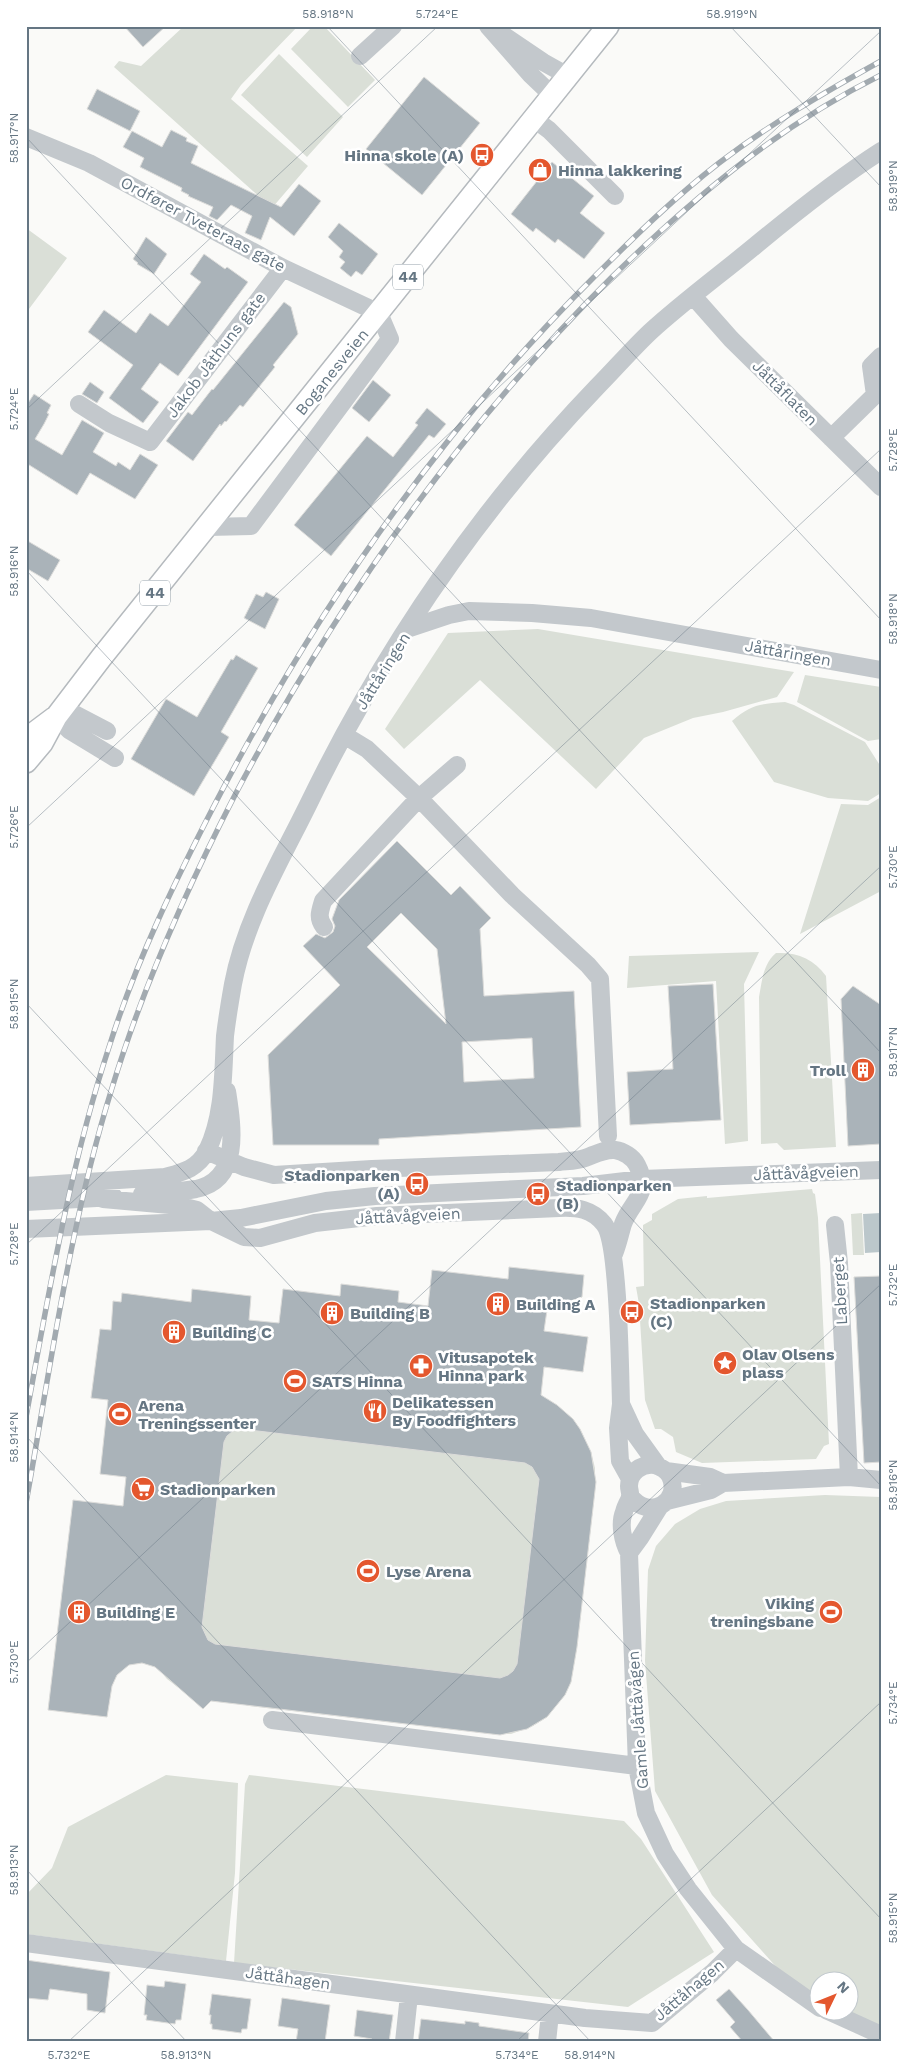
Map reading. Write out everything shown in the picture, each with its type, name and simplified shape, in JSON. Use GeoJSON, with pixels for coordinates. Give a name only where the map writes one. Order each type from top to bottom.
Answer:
{"type":"FeatureCollection","features":[{"type":"Feature","properties":{"kind":"main road","name":"Boganesveien"},"geometry":{"type":"LineString","coordinates":[[26,762],[42,743],[59,712],[608,26]]}},
{"type":"Feature","properties":{"kind":"main road","name":"Boganesveien"},"geometry":{"type":"LineString","coordinates":[[26,739],[59,712]]}},
{"type":"Feature","properties":{"kind":"street"},"geometry":{"type":"LineString","coordinates":[[360,56],[393,26]]}},
{"type":"Feature","properties":{"kind":"street"},"geometry":{"type":"LineString","coordinates":[[489,26],[543,62],[568,76]]}},
{"type":"Feature","properties":{"kind":"street"},"geometry":{"type":"LineString","coordinates":[[489,26],[531,75],[553,96]]}},
{"type":"Feature","properties":{"kind":"street"},"geometry":{"type":"LineString","coordinates":[[534,119],[549,130],[615,196]]}},
{"type":"Feature","properties":{"kind":"street","name":"Ordfører Tveteraas gate"},"geometry":{"type":"LineString","coordinates":[[26,137],[89,163],[283,268],[379,313]]}},
{"type":"Feature","properties":{"kind":"street"},"geometry":{"type":"LineString","coordinates":[[407,629],[467,540],[569,417],[648,334],[803,207],[881,151]]}},
{"type":"Feature","properties":{"kind":"street","name":"Jakob Jåthuns gate"},"geometry":{"type":"LineString","coordinates":[[79,404],[109,423],[150,442],[283,268]]}},
{"type":"Feature","properties":{"kind":"street","name":"Jåttåflaten"},"geometry":{"type":"LineString","coordinates":[[693,296],[731,339],[881,487]]}},
{"type":"Feature","properties":{"kind":"street"},"geometry":{"type":"LineString","coordinates":[[208,527],[251,526],[390,339],[379,313]]}},
{"type":"Feature","properties":{"kind":"street"},"geometry":{"type":"LineString","coordinates":[[831,438],[875,395],[871,366],[881,356]]}},
{"type":"Feature","properties":{"kind":"street","name":"Jåttåringen"},"geometry":{"type":"LineString","coordinates":[[206,1151],[213,1136],[224,1073],[226,1031],[233,982],[246,933],[330,759],[407,629],[449,615],[469,611],[532,613],[591,618],[881,670]]}},
{"type":"Feature","properties":{"kind":"street"},"geometry":{"type":"LineString","coordinates":[[59,712],[106,731]]}},
{"type":"Feature","properties":{"kind":"street"},"geometry":{"type":"LineString","coordinates":[[59,712],[69,730],[115,758]]}},
{"type":"Feature","properties":{"kind":"street"},"geometry":{"type":"LineString","coordinates":[[344,735],[367,749],[418,798],[512,895],[588,965],[600,979],[608,1136]]}},
{"type":"Feature","properties":{"kind":"street"},"geometry":{"type":"LineString","coordinates":[[324,926],[320,921],[319,914],[323,901],[418,798],[457,765]]}},
{"type":"Feature","properties":{"kind":"street","name":"Jåttåringen"},"geometry":{"type":"LineString","coordinates":[[224,1073],[231,1120],[232,1140],[229,1161]]}},
{"type":"Feature","properties":{"kind":"street"},"geometry":{"type":"LineString","coordinates":[[26,1186],[165,1176],[187,1171],[196,1166],[206,1151],[229,1161],[274,1175],[372,1169],[559,1162],[584,1158],[605,1150],[616,1150],[626,1154],[635,1161],[642,1179],[642,1189],[638,1201],[624,1223],[614,1254],[621,1404],[618,1428],[620,1461],[636,1503],[644,1507],[652,1508],[711,1490],[723,1483]]}},
{"type":"Feature","properties":{"kind":"street","name":"Jåttåvågveien"},"geometry":{"type":"LineString","coordinates":[[26,1202],[103,1199],[204,1186],[216,1180],[229,1161]]}},
{"type":"Feature","properties":{"kind":"street","name":"Jåttåvågveien"},"geometry":{"type":"LineString","coordinates":[[26,1229],[211,1221],[241,1218],[326,1201],[375,1196],[583,1186],[642,1179],[881,1170]]}},
{"type":"Feature","properties":{"kind":"street","name":"Jåttåvågveien"},"geometry":{"type":"LineString","coordinates":[[103,1199],[181,1206],[197,1210],[211,1221],[244,1237],[260,1238],[315,1223],[377,1216],[576,1207],[595,1215],[606,1226],[614,1254]]}},
{"type":"Feature","properties":{"kind":"street","name":"Laberget"},"geometry":{"type":"LineString","coordinates":[[835,1225],[839,1263],[849,1477]]}},
{"type":"Feature","properties":{"kind":"street"},"geometry":{"type":"LineString","coordinates":[[621,1404],[635,1434],[672,1484],[671,1493],[629,1553]]}},
{"type":"Feature","properties":{"kind":"street"},"geometry":{"type":"LineString","coordinates":[[630,1488],[634,1471],[649,1464],[710,1477],[723,1483],[849,1477],[881,1480]]}},
{"type":"Feature","properties":{"kind":"street","name":"Gamle Jåttåvågen"},"geometry":{"type":"LineString","coordinates":[[630,1488],[623,1514],[624,1543],[629,1553],[637,1766],[646,1813],[665,1854],[688,1889],[736,1949],[810,2001]]}},
{"type":"Feature","properties":{"kind":"street"},"geometry":{"type":"LineString","coordinates":[[272,1720],[637,1766]]}},
{"type":"Feature","properties":{"kind":"street","name":"Jåttåhagen"},"geometry":{"type":"LineString","coordinates":[[26,1943],[550,2014],[652,2023],[712,1973],[736,1949]]}},
{"type":"Feature","properties":{"kind":"street"},"geometry":{"type":"LineString","coordinates":[[404,2042],[409,1995]]}},
{"type":"Feature","properties":{"kind":"street"},"geometry":{"type":"LineString","coordinates":[[547,2042],[550,2014]]}},
{"type":"Feature","properties":{"kind":"street"},"geometry":{"type":"LineString","coordinates":[[848,2020],[881,2035]]}},
{"type":"Feature","properties":{"kind":"shaded area"},"geometry":{"type":"Polygon","coordinates":[[[184,26],[298,26],[241,85],[231,99],[308,166],[272,208],[114,67],[119,61],[141,66],[184,26]]]}},
{"type":"Feature","properties":{"kind":"shaded area"},"geometry":{"type":"Polygon","coordinates":[[[313,26],[324,26],[375,80],[348,107],[291,49],[313,26]]]}},
{"type":"Feature","properties":{"kind":"shaded area"},"geometry":{"type":"Polygon","coordinates":[[[279,54],[343,117],[307,157],[241,95],[279,54]]]}},
{"type":"Feature","properties":{"kind":"shaded area"},"geometry":{"type":"Polygon","coordinates":[[[26,228],[67,258],[26,313],[26,228]]]}},
{"type":"Feature","properties":{"kind":"shaded area"},"geometry":{"type":"Polygon","coordinates":[[[538,629],[794,672],[777,697],[693,718],[644,738],[596,789],[480,680],[404,749],[385,729],[448,633],[538,629]]]}},
{"type":"Feature","properties":{"kind":"shaded area"},"geometry":{"type":"Polygon","coordinates":[[[805,675],[881,687],[881,739],[868,741],[797,702],[805,675]]]}},
{"type":"Feature","properties":{"kind":"shaded area"},"geometry":{"type":"Polygon","coordinates":[[[785,702],[865,742],[881,767],[881,793],[868,801],[828,798],[774,782],[732,721],[751,708],[769,703],[785,702]]]}},
{"type":"Feature","properties":{"kind":"shaded area"},"geometry":{"type":"Polygon","coordinates":[[[881,797],[881,891],[800,934],[841,804],[868,805],[881,797]]]}},
{"type":"Feature","properties":{"kind":"shaded area"},"geometry":{"type":"Polygon","coordinates":[[[759,952],[744,984],[748,1141],[725,1144],[716,981],[627,988],[629,956],[759,952]]]}},
{"type":"Feature","properties":{"kind":"shaded area"},"geometry":{"type":"Polygon","coordinates":[[[776,953],[798,955],[816,965],[826,976],[836,1147],[784,1150],[777,1143],[761,1144],[759,997],[762,979],[768,962],[776,953]]]}},
{"type":"Feature","properties":{"kind":"shaded area"},"geometry":{"type":"Polygon","coordinates":[[[812,1189],[815,1194],[818,1218],[829,1444],[824,1446],[816,1459],[702,1463],[676,1452],[673,1437],[661,1429],[655,1429],[645,1400],[639,1304],[636,1287],[644,1286],[643,1225],[652,1220],[652,1214],[678,1199],[812,1189]]]}},
{"type":"Feature","properties":{"kind":"shaded area"},"geometry":{"type":"Polygon","coordinates":[[[862,1213],[864,1255],[853,1255],[851,1214],[862,1213]]]}},
{"type":"Feature","properties":{"kind":"shaded area"},"geometry":{"type":"Polygon","coordinates":[[[881,1213],[881,1252],[865,1253],[863,1214],[881,1213]]]}},
{"type":"Feature","properties":{"kind":"shaded area","name":"Lyse Arena"},"geometry":{"type":"Polygon","coordinates":[[[529,1389],[557,1405],[580,1429],[591,1452],[595,1468],[595,1491],[577,1647],[571,1682],[565,1695],[547,1717],[533,1726],[511,1734],[492,1734],[250,1706],[184,1692],[167,1679],[156,1666],[167,1438],[529,1389]]]}},
{"type":"Feature","properties":{"kind":"shaded area"},"geometry":{"type":"Polygon","coordinates":[[[825,1495],[881,1497],[881,2028],[860,2018],[860,1970],[810,1970],[810,1992],[787,1979],[712,1895],[655,1791],[645,1661],[648,1570],[656,1546],[675,1524],[700,1509],[726,1501],[825,1495]]]}},
{"type":"Feature","properties":{"kind":"shaded area"},"geometry":{"type":"Polygon","coordinates":[[[166,1775],[238,1783],[235,1873],[226,1961],[26,1934],[26,1895],[52,1868],[68,1827],[166,1775]]]}},
{"type":"Feature","properties":{"kind":"shaded area"},"geometry":{"type":"Polygon","coordinates":[[[249,1775],[624,1821],[641,1839],[714,1952],[628,2007],[234,1963],[245,1784],[249,1775]]]}},
{"type":"Feature","properties":{"kind":"building"},"geometry":{"type":"Polygon","coordinates":[[[124,26],[166,26],[143,47],[124,26]]]}},
{"type":"Feature","properties":{"kind":"building"},"geometry":{"type":"Polygon","coordinates":[[[424,77],[480,123],[422,195],[366,149],[424,77]]]}},
{"type":"Feature","properties":{"kind":"building"},"geometry":{"type":"Polygon","coordinates":[[[97,89],[140,111],[130,131],[87,109],[97,89]]]}},
{"type":"Feature","properties":{"kind":"building"},"geometry":{"type":"Polygon","coordinates":[[[171,130],[187,138],[186,141],[198,146],[191,163],[281,207],[299,184],[321,201],[294,236],[270,217],[261,240],[245,233],[252,216],[231,205],[217,220],[209,216],[213,207],[188,196],[181,191],[182,188],[140,167],[144,158],[123,147],[132,131],[162,147],[171,130]]]}},
{"type":"Feature","properties":{"kind":"building"},"geometry":{"type":"Polygon","coordinates":[[[552,162],[594,196],[580,213],[605,233],[584,259],[558,239],[555,243],[536,228],[533,232],[511,214],[552,162]]]}},
{"type":"Feature","properties":{"kind":"building"},"geometry":{"type":"Polygon","coordinates":[[[339,223],[378,254],[362,275],[356,271],[351,277],[340,268],[345,262],[339,257],[343,251],[328,237],[339,223]]]}},
{"type":"Feature","properties":{"kind":"building"},"geometry":{"type":"Polygon","coordinates":[[[146,237],[167,254],[154,274],[137,264],[133,259],[146,237]]]}},
{"type":"Feature","properties":{"kind":"building"},"geometry":{"type":"Polygon","coordinates":[[[204,254],[248,282],[178,376],[160,363],[141,389],[159,402],[143,423],[109,398],[133,365],[88,332],[104,310],[136,333],[150,313],[168,326],[201,282],[190,274],[204,254]]]}},
{"type":"Feature","properties":{"kind":"building"},"geometry":{"type":"Polygon","coordinates":[[[284,302],[291,307],[298,334],[243,407],[240,405],[226,422],[221,426],[220,424],[193,461],[166,441],[188,412],[192,415],[284,302]]]}},
{"type":"Feature","properties":{"kind":"building"},"geometry":{"type":"Polygon","coordinates":[[[373,380],[391,395],[369,422],[352,408],[373,380]]]}},
{"type":"Feature","properties":{"kind":"building"},"geometry":{"type":"Polygon","coordinates":[[[90,382],[104,392],[97,403],[82,394],[90,382]]]}},
{"type":"Feature","properties":{"kind":"building"},"geometry":{"type":"Polygon","coordinates":[[[34,394],[51,405],[47,413],[49,414],[35,439],[62,455],[82,420],[104,433],[93,452],[116,466],[118,462],[130,470],[140,454],[158,465],[135,499],[90,473],[77,495],[26,463],[26,406],[34,394]]]}},
{"type":"Feature","properties":{"kind":"building"},"geometry":{"type":"Polygon","coordinates":[[[427,408],[446,424],[434,438],[429,435],[331,556],[294,525],[367,436],[393,457],[418,425],[415,423],[427,408]]]}},
{"type":"Feature","properties":{"kind":"building"},"geometry":{"type":"Polygon","coordinates":[[[26,540],[60,560],[48,581],[26,568],[26,540]]]}},
{"type":"Feature","properties":{"kind":"building"},"geometry":{"type":"Polygon","coordinates":[[[266,592],[279,599],[265,629],[244,618],[256,594],[263,597],[266,592]]]}},
{"type":"Feature","properties":{"kind":"building"},"geometry":{"type":"Polygon","coordinates":[[[236,655],[258,668],[221,732],[229,737],[194,796],[131,759],[166,699],[197,717],[231,659],[233,660],[236,655]]]}},
{"type":"Feature","properties":{"kind":"building"},"geometry":{"type":"Polygon","coordinates":[[[397,841],[451,895],[460,886],[491,918],[480,929],[484,996],[574,991],[581,1127],[379,1139],[379,1145],[273,1145],[268,1055],[340,985],[303,946],[316,934],[325,938],[333,932],[335,926],[332,919],[339,900],[397,841]],[[401,913],[367,947],[446,1024],[437,949],[401,913]],[[532,1038],[462,1042],[464,1082],[534,1078],[532,1038]]]}},
{"type":"Feature","properties":{"kind":"building"},"geometry":{"type":"Polygon","coordinates":[[[713,984],[721,1120],[630,1125],[627,1072],[673,1069],[668,986],[713,984]]]}},
{"type":"Feature","properties":{"kind":"building","name":"Troll"},"geometry":{"type":"Polygon","coordinates":[[[853,986],[881,1005],[881,1144],[848,1146],[841,999],[853,986]]]}},
{"type":"Feature","properties":{"kind":"building"},"geometry":{"type":"Polygon","coordinates":[[[509,1267],[584,1275],[582,1297],[547,1310],[544,1331],[588,1337],[583,1372],[544,1367],[541,1395],[557,1405],[573,1419],[580,1429],[591,1452],[596,1482],[577,1647],[571,1682],[565,1695],[547,1717],[527,1729],[500,1735],[211,1701],[203,1709],[155,1667],[142,1663],[129,1665],[117,1675],[112,1686],[107,1717],[48,1710],[73,1500],[123,1506],[126,1477],[100,1474],[108,1400],[91,1398],[100,1329],[111,1330],[113,1301],[121,1302],[122,1293],[191,1302],[192,1289],[251,1296],[249,1320],[279,1323],[283,1289],[340,1296],[341,1284],[399,1291],[398,1302],[428,1306],[432,1270],[508,1279],[509,1267]],[[241,1429],[233,1431],[224,1442],[202,1627],[208,1640],[215,1644],[500,1678],[508,1675],[517,1664],[539,1479],[532,1467],[525,1463],[241,1429]]]}},
{"type":"Feature","properties":{"kind":"building"},"geometry":{"type":"Polygon","coordinates":[[[881,1276],[881,1462],[864,1463],[854,1277],[881,1276]]]}},
{"type":"Feature","properties":{"kind":"building"},"geometry":{"type":"Polygon","coordinates":[[[26,1960],[110,1972],[105,2013],[87,2010],[87,1994],[50,1989],[48,2000],[26,1998],[26,1960]]]}},
{"type":"Feature","properties":{"kind":"building"},"geometry":{"type":"Polygon","coordinates":[[[165,1981],[186,1984],[181,2020],[176,2020],[175,2024],[146,2020],[147,2015],[144,2015],[147,1985],[164,1987],[165,1981]]]}},
{"type":"Feature","properties":{"kind":"building"},"geometry":{"type":"Polygon","coordinates":[[[729,1989],[775,2042],[743,2042],[730,2027],[735,2022],[716,2000],[729,1989]]]}},
{"type":"Feature","properties":{"kind":"building"},"geometry":{"type":"Polygon","coordinates":[[[212,1994],[251,1999],[247,2029],[242,2029],[241,2033],[212,2029],[212,2024],[210,2024],[211,2015],[209,2015],[212,1994]]]}},
{"type":"Feature","properties":{"kind":"building"},"geometry":{"type":"Polygon","coordinates":[[[282,1998],[330,2005],[325,2042],[296,2042],[298,2029],[278,2026],[282,1998]]]}},
{"type":"Feature","properties":{"kind":"building"},"geometry":{"type":"Polygon","coordinates":[[[357,2010],[393,2015],[389,2042],[372,2041],[372,2039],[354,2036],[357,2010]]]}},
{"type":"Feature","properties":{"kind":"building"},"geometry":{"type":"Polygon","coordinates":[[[421,2019],[465,2024],[465,2021],[479,2023],[479,2026],[529,2033],[528,2042],[418,2042],[421,2019]]]}},
{"type":"Feature","properties":{"kind":"railway"},"geometry":{"type":"LineString","coordinates":[[26,1417],[52,1276],[83,1136],[110,1044],[132,981],[158,920],[217,800],[297,658],[340,590],[386,523],[435,458],[486,395],[596,275],[640,231],[719,163],[798,109],[881,61]]}},
{"type":"Feature","properties":{"kind":"railway"},"geometry":{"type":"LineString","coordinates":[[26,1503],[53,1346],[84,1190],[97,1139],[124,1050],[167,938],[200,865],[236,793],[316,654],[359,586],[404,521],[453,457],[503,395],[556,335],[612,277],[642,248],[739,165],[808,117],[881,75]]}},
{"type":"Feature","properties":{"kind":"place","name":"Hinna skole (A)"},"geometry":{"type":"Point","coordinates":[482,155]}},
{"type":"Feature","properties":{"kind":"place","name":"Hinna lakkering"},"geometry":{"type":"Point","coordinates":[540,170]}},
{"type":"Feature","properties":{"kind":"place","name":"Troll"},"geometry":{"type":"Point","coordinates":[863,1070]}},
{"type":"Feature","properties":{"kind":"place","name":"Stadionparken (A)"},"geometry":{"type":"Point","coordinates":[417,1184]}},
{"type":"Feature","properties":{"kind":"place","name":"Stadionparken (B)"},"geometry":{"type":"Point","coordinates":[538,1194]}},
{"type":"Feature","properties":{"kind":"place","name":"Building A"},"geometry":{"type":"Point","coordinates":[498,1304]}},
{"type":"Feature","properties":{"kind":"place","name":"Stadionparken (C)"},"geometry":{"type":"Point","coordinates":[632,1312]}},
{"type":"Feature","properties":{"kind":"place","name":"Building B"},"geometry":{"type":"Point","coordinates":[332,1313]}},
{"type":"Feature","properties":{"kind":"place","name":"Building C"},"geometry":{"type":"Point","coordinates":[174,1332]}},
{"type":"Feature","properties":{"kind":"place","name":"Olav Olsens plass"},"geometry":{"type":"Point","coordinates":[725,1363]}},
{"type":"Feature","properties":{"kind":"place","name":"Vitusapotek Hinna park"},"geometry":{"type":"Point","coordinates":[421,1366]}},
{"type":"Feature","properties":{"kind":"place","name":"SATS Hinna"},"geometry":{"type":"Point","coordinates":[295,1381]}},
{"type":"Feature","properties":{"kind":"place","name":"Delikatessen By Foodfighters"},"geometry":{"type":"Point","coordinates":[375,1411]}},
{"type":"Feature","properties":{"kind":"place","name":"Arena Treningssenter"},"geometry":{"type":"Point","coordinates":[120,1414]}},
{"type":"Feature","properties":{"kind":"place","name":"Stadionparken"},"geometry":{"type":"Point","coordinates":[143,1489]}},
{"type":"Feature","properties":{"kind":"place","name":"Lyse Arena"},"geometry":{"type":"Point","coordinates":[368,1571]}},
{"type":"Feature","properties":{"kind":"place","name":"Building E"},"geometry":{"type":"Point","coordinates":[79,1612]}},
{"type":"Feature","properties":{"kind":"place","name":"Viking treningsbane"},"geometry":{"type":"Point","coordinates":[831,1612]}}]}
